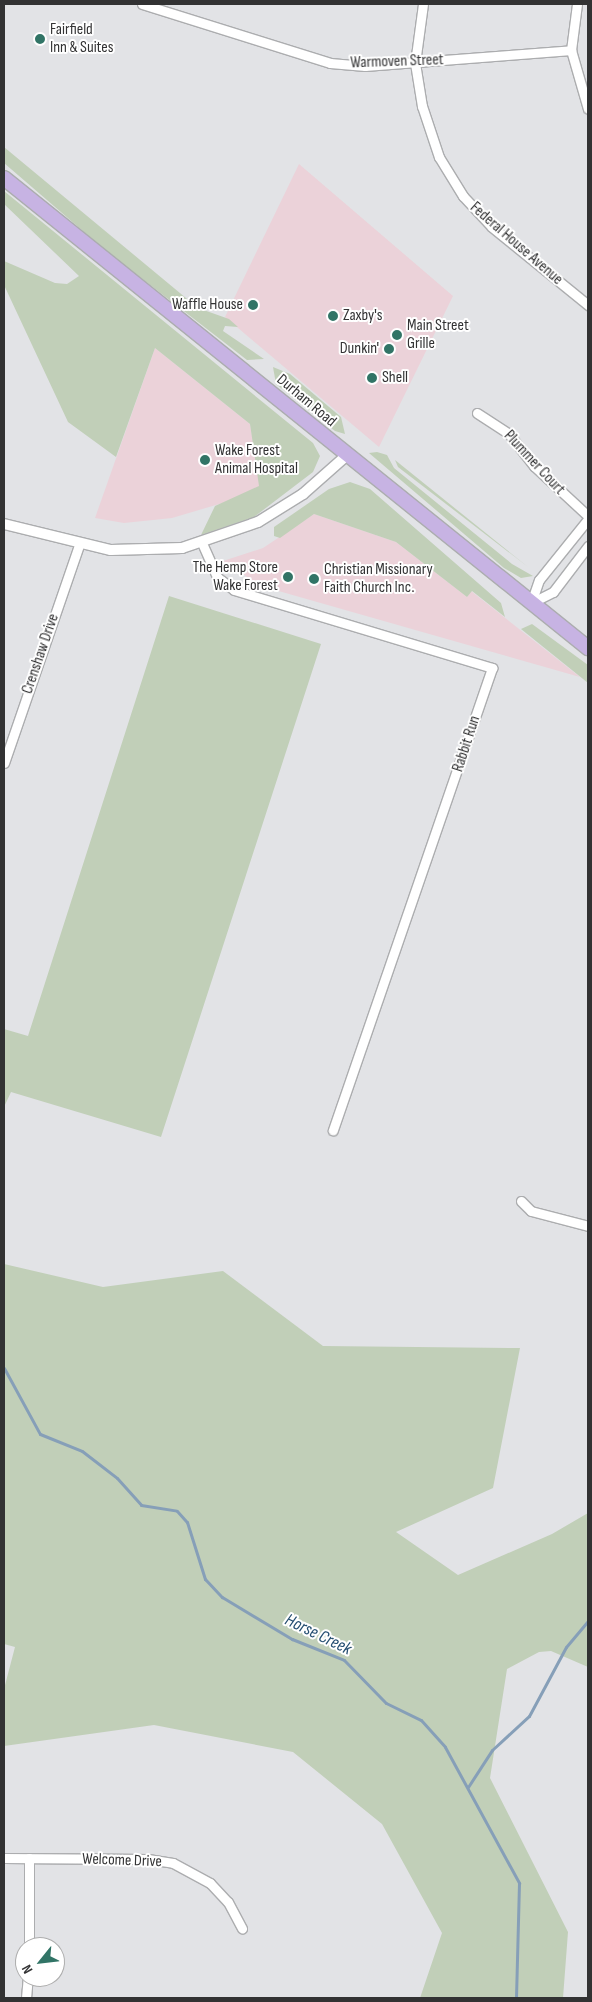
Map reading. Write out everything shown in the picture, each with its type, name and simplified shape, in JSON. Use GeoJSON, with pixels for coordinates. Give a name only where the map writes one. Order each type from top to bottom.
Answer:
{"type":"FeatureCollection","features":[{"type":"Feature","properties":{"kind":"main road","name":"Durham Road"},"geometry":{"type":"LineString","coordinates":[[4,178],[346,456],[588,648]]}},
{"type":"Feature","properties":{"kind":"street","name":"Warmoven Street"},"geometry":{"type":"LineString","coordinates":[[142,4],[330,64],[415,63],[571,50]]}},
{"type":"Feature","properties":{"kind":"street","name":"Federal House Avenue"},"geometry":{"type":"LineString","coordinates":[[423,4],[415,63],[422,106],[438,157],[463,196],[492,227],[588,305]]}},
{"type":"Feature","properties":{"kind":"street"},"geometry":{"type":"LineString","coordinates":[[576,4],[571,50],[588,109]]}},
{"type":"Feature","properties":{"kind":"street","name":"Plummer Court"},"geometry":{"type":"LineString","coordinates":[[477,413],[509,434],[534,466],[588,518]]}},
{"type":"Feature","properties":{"kind":"street"},"geometry":{"type":"LineString","coordinates":[[4,524],[79,545],[150,552],[202,543],[232,534],[284,506],[346,456]]}},
{"type":"Feature","properties":{"kind":"street"},"geometry":{"type":"LineString","coordinates":[[531,603],[539,580],[588,518]]}},
{"type":"Feature","properties":{"kind":"street","name":"Rabbit Run"},"geometry":{"type":"LineString","coordinates":[[202,543],[212,569],[234,590],[492,668],[333,1130]]}},
{"type":"Feature","properties":{"kind":"street","name":"Crenshaw Drive"},"geometry":{"type":"LineString","coordinates":[[5,757],[79,545]]}},
{"type":"Feature","properties":{"kind":"street"},"geometry":{"type":"LineString","coordinates":[[531,603],[553,592],[588,546]]}},
{"type":"Feature","properties":{"kind":"street"},"geometry":{"type":"LineString","coordinates":[[521,1201],[531,1211],[588,1226]]}},
{"type":"Feature","properties":{"kind":"street","name":"Welcome Drive"},"geometry":{"type":"LineString","coordinates":[[4,1858],[148,1859],[173,1864],[210,1882],[228,1902],[242,1928]]}},
{"type":"Feature","properties":{"kind":"street"},"geometry":{"type":"LineString","coordinates":[[29,1937],[30,1858]]}},
{"type":"Feature","properties":{"kind":"shaded area"},"geometry":{"type":"Polygon","coordinates":[[[299,164],[453,296],[379,447],[225,317],[299,164]]]}},
{"type":"Feature","properties":{"kind":"shaded area"},"geometry":{"type":"Polygon","coordinates":[[[155,348],[250,424],[260,487],[226,502],[172,518],[124,523],[95,518],[155,348]]]}},
{"type":"Feature","properties":{"kind":"shaded area"},"geometry":{"type":"Polygon","coordinates":[[[314,514],[396,542],[467,597],[471,591],[580,677],[261,586],[223,561],[263,548],[314,514]]]}},
{"type":"Feature","properties":{"kind":"green space"},"geometry":{"type":"Polygon","coordinates":[[[4,147],[198,308],[229,319],[238,327],[225,326],[223,331],[264,359],[247,360],[105,250],[4,163],[4,147]]]}},
{"type":"Feature","properties":{"kind":"green space"},"geometry":{"type":"Polygon","coordinates":[[[4,191],[313,443],[320,456],[313,472],[254,517],[201,535],[215,506],[259,486],[250,424],[155,348],[116,457],[68,422],[4,285],[4,261],[55,283],[67,284],[79,276],[4,204],[4,191]]]}},
{"type":"Feature","properties":{"kind":"green space"},"geometry":{"type":"Polygon","coordinates":[[[273,367],[290,374],[341,417],[345,434],[335,431],[276,384],[273,367]]]}},
{"type":"Feature","properties":{"kind":"green space"},"geometry":{"type":"Polygon","coordinates":[[[377,452],[387,455],[394,468],[512,564],[533,576],[521,578],[504,568],[369,453],[377,452]]]}},
{"type":"Feature","properties":{"kind":"green space"},"geometry":{"type":"Polygon","coordinates":[[[395,460],[528,567],[398,467],[395,460]]]}},
{"type":"Feature","properties":{"kind":"green space"},"geometry":{"type":"Polygon","coordinates":[[[350,482],[370,489],[501,603],[505,617],[472,591],[467,597],[396,542],[314,514],[280,538],[274,536],[274,527],[329,489],[350,482]]]}},
{"type":"Feature","properties":{"kind":"green space"},"geometry":{"type":"Polygon","coordinates":[[[169,596],[321,644],[161,1137],[11,1092],[4,1107],[4,1029],[28,1036],[169,596]]]}},
{"type":"Feature","properties":{"kind":"green space"},"geometry":{"type":"Polygon","coordinates":[[[532,624],[588,665],[588,683],[521,629],[532,624]]]}},
{"type":"Feature","properties":{"kind":"green space"},"geometry":{"type":"Polygon","coordinates":[[[4,1264],[103,1287],[223,1271],[323,1346],[520,1348],[493,1488],[396,1532],[458,1575],[552,1534],[588,1513],[588,1667],[551,1651],[539,1652],[507,1669],[490,1778],[568,1932],[563,1998],[420,1998],[442,1933],[382,1824],[293,1752],[154,1725],[4,1746],[4,1689],[15,1647],[4,1644],[4,1264]]]}},
{"type":"Feature","properties":{"kind":"waterway","name":"Horse Creek"},"geometry":{"type":"LineString","coordinates":[[4,1368],[40,1434],[82,1451],[117,1478],[141,1505],[177,1511],[187,1522],[205,1579],[222,1597],[292,1639],[344,1660],[386,1703],[421,1720],[445,1747],[519,1883],[516,1998]]}},
{"type":"Feature","properties":{"kind":"waterway"},"geometry":{"type":"LineString","coordinates":[[468,1787],[492,1750],[529,1716],[566,1647],[588,1621]]}},
{"type":"Feature","properties":{"kind":"place","name":"Fairfield Inn & Suites"},"geometry":{"type":"Point","coordinates":[40,39]}},
{"type":"Feature","properties":{"kind":"place","name":"Waffle House"},"geometry":{"type":"Point","coordinates":[253,305]}},
{"type":"Feature","properties":{"kind":"place","name":"Zaxby's"},"geometry":{"type":"Point","coordinates":[333,316]}},
{"type":"Feature","properties":{"kind":"place","name":"Main Street Grille"},"geometry":{"type":"Point","coordinates":[397,335]}},
{"type":"Feature","properties":{"kind":"place","name":"Dunkin'"},"geometry":{"type":"Point","coordinates":[389,349]}},
{"type":"Feature","properties":{"kind":"place","name":"Shell"},"geometry":{"type":"Point","coordinates":[372,378]}},
{"type":"Feature","properties":{"kind":"place","name":"Wake Forest Animal Hospital"},"geometry":{"type":"Point","coordinates":[205,460]}},
{"type":"Feature","properties":{"kind":"place","name":"The Hemp Store Wake Forest"},"geometry":{"type":"Point","coordinates":[288,577]}},
{"type":"Feature","properties":{"kind":"place","name":"Christian Missionary Faith Church Inc."},"geometry":{"type":"Point","coordinates":[314,579]}}]}
